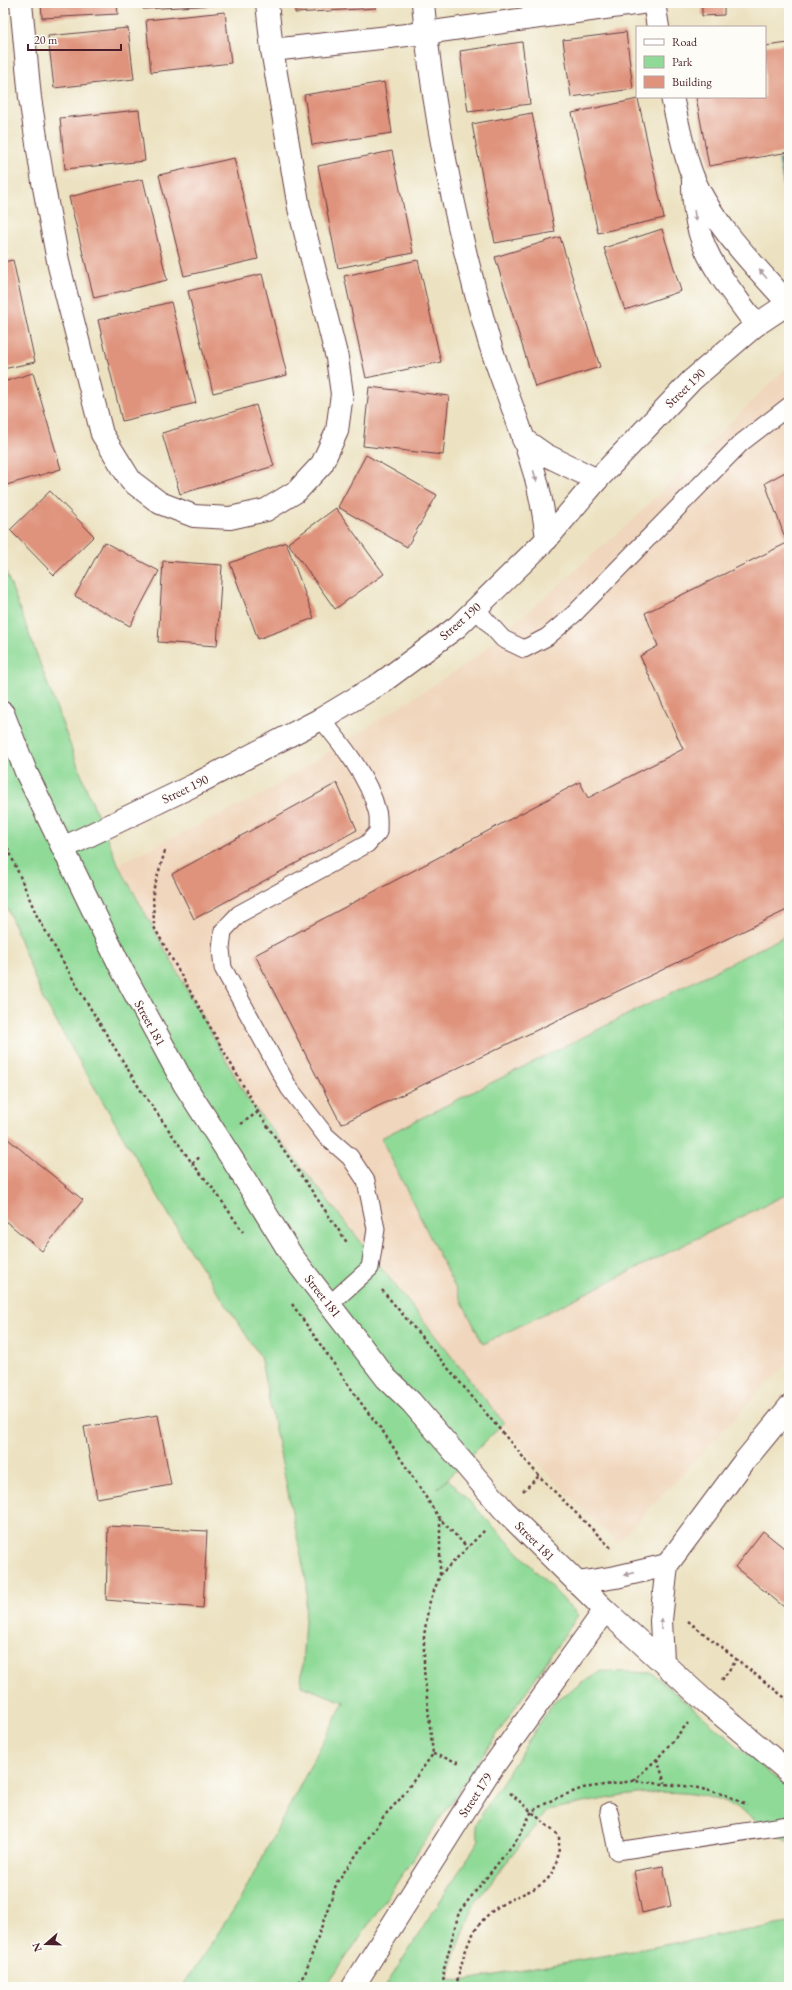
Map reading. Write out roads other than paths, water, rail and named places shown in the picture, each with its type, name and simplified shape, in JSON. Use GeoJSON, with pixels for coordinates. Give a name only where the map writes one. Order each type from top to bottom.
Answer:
{"type":"FeatureCollection","features":[{"type":"Feature","properties":{"kind":"street"},"geometry":{"type":"LineString","coordinates":[[21,3],[30,98],[43,182],[60,266],[102,434],[131,481],[160,503],[194,516],[230,518],[266,510],[297,491],[322,464],[337,431],[342,394],[337,358],[299,208],[272,50],[267,3]]}},
{"type":"Feature","properties":{"kind":"street"},"geometry":{"type":"LineString","coordinates":[[423,3],[425,33],[436,111],[468,266],[490,343],[539,488],[547,539]]}},
{"type":"Feature","properties":{"kind":"street"},"geometry":{"type":"LineString","coordinates":[[272,50],[425,33],[641,3]]}},
{"type":"Feature","properties":{"kind":"street"},"geometry":{"type":"LineString","coordinates":[[654,3],[658,26]]}},
{"type":"Feature","properties":{"kind":"street"},"geometry":{"type":"LineString","coordinates":[[672,98],[693,177],[719,222],[789,303]]}},
{"type":"Feature","properties":{"kind":"street"},"geometry":{"type":"LineString","coordinates":[[693,177],[692,199],[701,241],[710,261],[756,325]]}},
{"type":"Feature","properties":{"kind":"street","name":"Street 190"},"geometry":{"type":"LineString","coordinates":[[63,848],[194,786],[322,719],[381,683],[457,627],[547,539],[597,480],[692,380],[756,325],[789,303]]}},
{"type":"Feature","properties":{"kind":"street"},"geometry":{"type":"LineString","coordinates":[[523,439],[559,462],[597,480]]}},
{"type":"Feature","properties":{"kind":"street","name":"Street 181"},"geometry":{"type":"LineString","coordinates":[[3,713],[26,772],[121,968],[184,1084],[292,1256],[386,1378],[411,1402],[504,1510],[605,1610],[706,1702],[789,1772]]}},
{"type":"Feature","properties":{"kind":"street"},"geometry":{"type":"LineString","coordinates":[[663,1662],[661,1620],[667,1565],[743,1463],[789,1407]]}},
{"type":"Feature","properties":{"kind":"street"},"geometry":{"type":"LineString","coordinates":[[577,1583],[616,1577],[667,1565]]}},
{"type":"Feature","properties":{"kind":"street","name":"Street 179"},"geometry":{"type":"LineString","coordinates":[[353,1987],[487,1775],[605,1610]]}},
{"type":"Feature","properties":{"kind":"lane"},"geometry":{"type":"LineString","coordinates":[[476,609],[503,639],[524,649],[547,637],[574,614],[741,443],[789,406]]}},
{"type":"Feature","properties":{"kind":"lane"},"geometry":{"type":"LineString","coordinates":[[322,719],[346,748],[366,784],[378,811],[378,832],[367,844],[239,914],[223,931],[221,949],[223,968],[289,1088],[326,1136],[350,1157],[366,1181],[376,1229],[370,1268],[330,1304]]}},
{"type":"Feature","properties":{"kind":"lane"},"geometry":{"type":"LineString","coordinates":[[609,1811],[617,1851],[784,1826]]}},
{"type":"Feature","properties":{"kind":"water"},"geometry":{"type":"Polygon","coordinates":[[[789,158],[789,206],[787,206],[779,160],[789,158]]]}}]}
